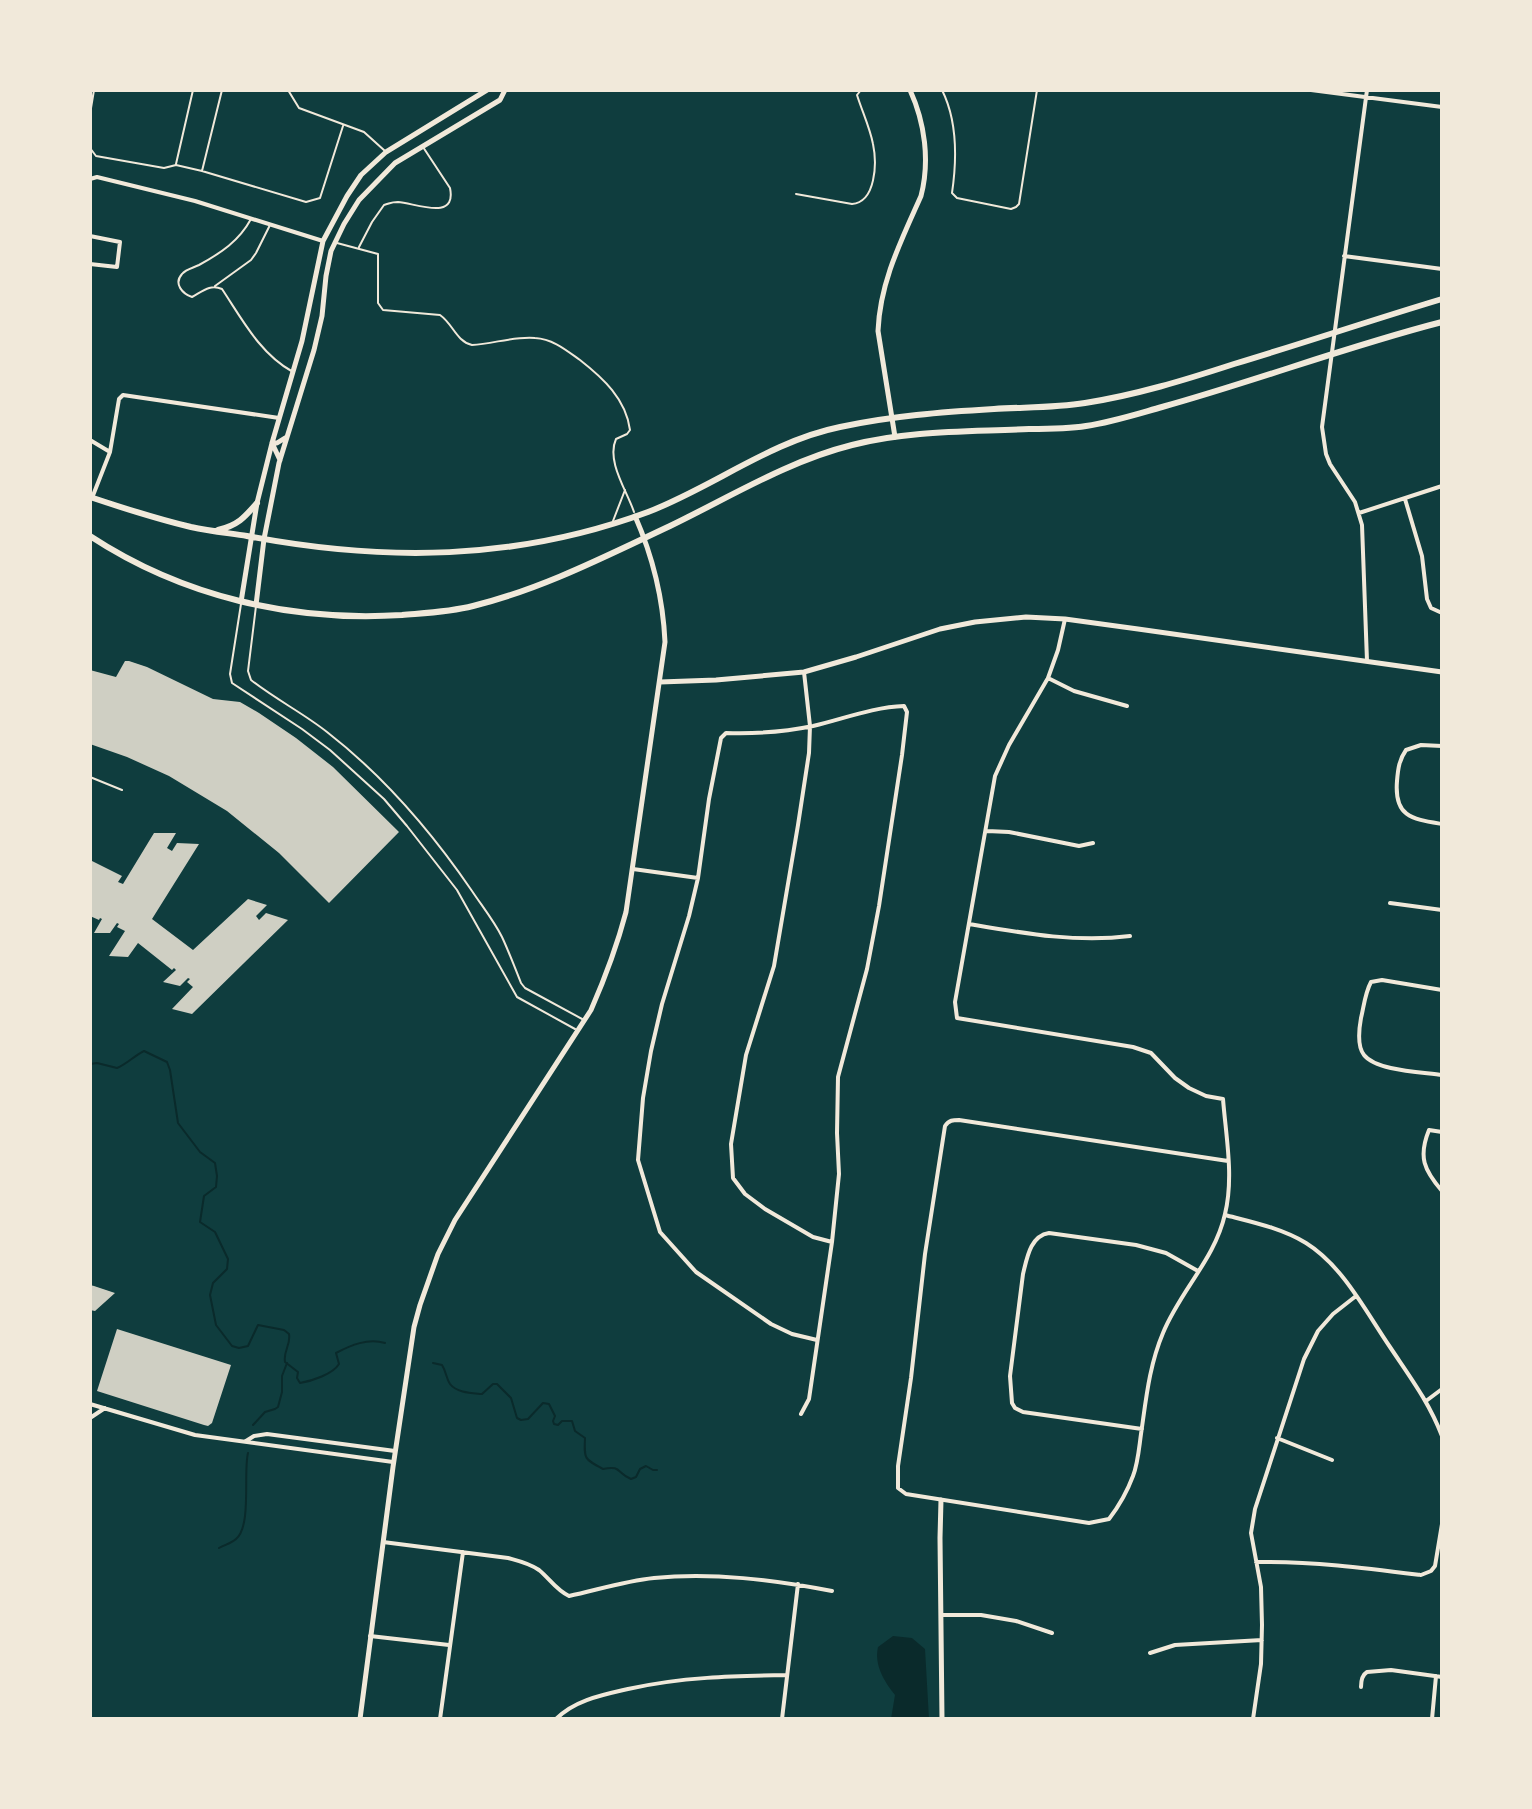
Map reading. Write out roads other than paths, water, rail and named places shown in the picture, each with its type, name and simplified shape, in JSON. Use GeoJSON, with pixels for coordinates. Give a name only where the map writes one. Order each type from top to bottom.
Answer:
{"type":"FeatureCollection","features":[{"type":"Feature","properties":{"kind":"main road"},"geometry":{"type":"LineString","coordinates":[[91,497],[160,519],[309,547],[418,555],[488,551],[587,532],[635,516],[686,496],[809,435],[836,427],[890,417],[1055,408],[1152,390],[1442,299]]}},
{"type":"Feature","properties":{"kind":"main road"},"geometry":{"type":"LineString","coordinates":[[90,536],[172,580],[256,606],[331,616],[429,613],[470,607],[558,578],[794,464],[855,444],[937,432],[1087,426],[1223,390],[1442,322]]}},
{"type":"Feature","properties":{"kind":"main road"},"geometry":{"type":"LineString","coordinates":[[214,531],[232,526],[257,503]]}},
{"type":"Feature","properties":{"kind":"street"},"geometry":{"type":"LineString","coordinates":[[241,603],[257,503],[302,341],[323,241],[361,175],[386,152],[487,90]]}},
{"type":"Feature","properties":{"kind":"street"},"geometry":{"type":"LineString","coordinates":[[256,606],[264,539],[280,460],[314,350],[331,251],[351,212],[395,163],[500,100],[505,90]]}},
{"type":"Feature","properties":{"kind":"street"},"geometry":{"type":"LineString","coordinates":[[895,437],[879,341],[879,313],[891,262],[921,196],[926,170],[923,128],[910,90]]}},
{"type":"Feature","properties":{"kind":"street"},"geometry":{"type":"LineString","coordinates":[[1311,90],[1442,107]]}},
{"type":"Feature","properties":{"kind":"street"},"geometry":{"type":"LineString","coordinates":[[1367,90],[1322,427],[1330,464],[1359,513],[1364,543],[1367,661]]}},
{"type":"Feature","properties":{"kind":"street"},"geometry":{"type":"LineString","coordinates":[[90,179],[97,177],[181,197],[335,243]]}},
{"type":"Feature","properties":{"kind":"street"},"geometry":{"type":"LineString","coordinates":[[90,236],[120,242],[117,267],[90,264]]}},
{"type":"Feature","properties":{"kind":"street"},"geometry":{"type":"LineString","coordinates":[[1344,256],[1442,269]]}},
{"type":"Feature","properties":{"kind":"street"},"geometry":{"type":"LineString","coordinates":[[91,497],[110,452],[119,399],[123,395],[280,419]]}},
{"type":"Feature","properties":{"kind":"street"},"geometry":{"type":"LineString","coordinates":[[272,443],[283,441],[288,435]]}},
{"type":"Feature","properties":{"kind":"street"},"geometry":{"type":"LineString","coordinates":[[90,440],[110,452]]}},
{"type":"Feature","properties":{"kind":"street"},"geometry":{"type":"LineString","coordinates":[[272,443],[280,460]]}},
{"type":"Feature","properties":{"kind":"street"},"geometry":{"type":"LineString","coordinates":[[1359,513],[1442,486]]}},
{"type":"Feature","properties":{"kind":"street"},"geometry":{"type":"LineString","coordinates":[[1405,499],[1422,556],[1427,599],[1431,608],[1442,613]]}},
{"type":"Feature","properties":{"kind":"street"},"geometry":{"type":"LineString","coordinates":[[360,1719],[414,1327],[438,1254],[470,1195],[585,1020],[606,976],[626,912],[665,642],[659,586],[635,516]]}},
{"type":"Feature","properties":{"kind":"street"},"geometry":{"type":"LineString","coordinates":[[660,682],[804,672],[940,629],[1026,617],[1065,619],[1442,672]]}},
{"type":"Feature","properties":{"kind":"street"},"geometry":{"type":"LineString","coordinates":[[1065,619],[1048,678],[1009,745],[995,776],[955,1002],[957,1018],[1133,1047],[1151,1053],[1189,1088],[1223,1099],[1228,1161],[1225,1215],[1212,1249],[1180,1299],[1162,1335],[1149,1377],[1133,1476],[1121,1503],[1109,1519],[1089,1523],[901,1491],[897,1483],[898,1466],[925,1254],[947,1123],[959,1120],[1228,1161]]}},
{"type":"Feature","properties":{"kind":"street"},"geometry":{"type":"LineString","coordinates":[[804,672],[810,726],[809,753],[774,966],[746,1055],[731,1144],[733,1178],[745,1194],[813,1237],[832,1242]]}},
{"type":"Feature","properties":{"kind":"street"},"geometry":{"type":"LineString","coordinates":[[1048,678],[1074,691],[1127,706]]}},
{"type":"Feature","properties":{"kind":"street"},"geometry":{"type":"LineString","coordinates":[[801,1414],[809,1399],[832,1242],[839,1174],[838,1077],[867,969],[881,891],[907,712],[904,706],[889,706],[770,733],[726,733],[721,738],[698,878],[662,1004],[643,1098],[638,1160],[660,1232],[696,1272],[771,1324],[792,1334],[817,1340]]}},
{"type":"Feature","properties":{"kind":"street"},"geometry":{"type":"LineString","coordinates":[[1442,746],[1421,745],[1406,750],[1398,766],[1395,796],[1399,806],[1411,818],[1442,824]]}},
{"type":"Feature","properties":{"kind":"street"},"geometry":{"type":"LineString","coordinates":[[987,831],[1009,832],[1079,846],[1093,843]]}},
{"type":"Feature","properties":{"kind":"street"},"geometry":{"type":"LineString","coordinates":[[633,869],[698,878]]}},
{"type":"Feature","properties":{"kind":"street"},"geometry":{"type":"LineString","coordinates":[[1390,903],[1442,910]]}},
{"type":"Feature","properties":{"kind":"street"},"geometry":{"type":"LineString","coordinates":[[969,924],[1085,939],[1130,936]]}},
{"type":"Feature","properties":{"kind":"street"},"geometry":{"type":"LineString","coordinates":[[1442,990],[1382,980],[1371,982],[1360,1024],[1360,1047],[1371,1061],[1442,1075]]}},
{"type":"Feature","properties":{"kind":"street"},"geometry":{"type":"LineString","coordinates":[[1442,1132],[1429,1130],[1423,1154],[1425,1168],[1442,1191]]}},
{"type":"Feature","properties":{"kind":"street"},"geometry":{"type":"LineString","coordinates":[[1225,1215],[1265,1226],[1305,1243],[1338,1273],[1426,1401],[1442,1436]]}},
{"type":"Feature","properties":{"kind":"street"},"geometry":{"type":"LineString","coordinates":[[1142,1429],[1023,1412],[1013,1405],[1010,1376],[1027,1259],[1041,1234],[1062,1234],[1136,1245],[1166,1253],[1198,1271]]}},
{"type":"Feature","properties":{"kind":"street"},"geometry":{"type":"LineString","coordinates":[[1253,1719],[1259,1691],[1262,1640],[1261,1587],[1251,1533],[1253,1521],[1263,1480],[1304,1359],[1318,1331],[1356,1296]]}},
{"type":"Feature","properties":{"kind":"street"},"geometry":{"type":"LineString","coordinates":[[1426,1401],[1442,1389]]}},
{"type":"Feature","properties":{"kind":"street"},"geometry":{"type":"LineString","coordinates":[[90,1404],[195,1435],[393,1462]]}},
{"type":"Feature","properties":{"kind":"street"},"geometry":{"type":"LineString","coordinates":[[90,1418],[105,1408]]}},
{"type":"Feature","properties":{"kind":"street"},"geometry":{"type":"LineString","coordinates":[[246,1441],[267,1434],[395,1451]]}},
{"type":"Feature","properties":{"kind":"street"},"geometry":{"type":"LineString","coordinates":[[1277,1438],[1332,1460]]}},
{"type":"Feature","properties":{"kind":"street"},"geometry":{"type":"LineString","coordinates":[[941,1500],[942,1719]]}},
{"type":"Feature","properties":{"kind":"street"},"geometry":{"type":"LineString","coordinates":[[1256,1562],[1346,1565],[1421,1575],[1431,1571],[1438,1559],[1442,1524]]}},
{"type":"Feature","properties":{"kind":"street"},"geometry":{"type":"LineString","coordinates":[[383,1542],[525,1563],[569,1596],[652,1578],[715,1575],[832,1591]]}},
{"type":"Feature","properties":{"kind":"street"},"geometry":{"type":"LineString","coordinates":[[440,1719],[463,1552]]}},
{"type":"Feature","properties":{"kind":"street"},"geometry":{"type":"LineString","coordinates":[[782,1719],[798,1584]]}},
{"type":"Feature","properties":{"kind":"street"},"geometry":{"type":"LineString","coordinates":[[940,1615],[981,1615],[1016,1621],[1052,1633]]}},
{"type":"Feature","properties":{"kind":"street"},"geometry":{"type":"LineString","coordinates":[[370,1636],[449,1645]]}},
{"type":"Feature","properties":{"kind":"street"},"geometry":{"type":"LineString","coordinates":[[1150,1653],[1175,1645],[1262,1640]]}},
{"type":"Feature","properties":{"kind":"street"},"geometry":{"type":"LineString","coordinates":[[1361,1687],[1367,1672],[1391,1670],[1439,1676],[1432,1719]]}},
{"type":"Feature","properties":{"kind":"street"},"geometry":{"type":"LineString","coordinates":[[556,1719],[568,1708],[587,1700],[650,1684],[710,1677],[787,1675]]}},
{"type":"Feature","properties":{"kind":"lane"},"geometry":{"type":"LineString","coordinates":[[90,114],[94,90]]}},
{"type":"Feature","properties":{"kind":"lane"},"geometry":{"type":"LineString","coordinates":[[176,165],[193,90]]}},
{"type":"Feature","properties":{"kind":"lane"},"geometry":{"type":"LineString","coordinates":[[202,171],[222,90]]}},
{"type":"Feature","properties":{"kind":"lane"},"geometry":{"type":"LineString","coordinates":[[288,90],[299,108],[364,132],[386,152]]}},
{"type":"Feature","properties":{"kind":"lane"},"geometry":{"type":"LineString","coordinates":[[796,194],[852,204],[858,204],[867,197],[874,174],[873,144],[857,95],[861,90]]}},
{"type":"Feature","properties":{"kind":"lane"},"geometry":{"type":"LineString","coordinates":[[942,90],[956,148],[952,193],[957,198],[1011,209],[1019,204],[1037,90]]}},
{"type":"Feature","properties":{"kind":"lane"},"geometry":{"type":"LineString","coordinates":[[90,148],[96,156],[164,168],[176,165],[306,202],[320,198],[343,126]]}},
{"type":"Feature","properties":{"kind":"lane"},"geometry":{"type":"LineString","coordinates":[[359,248],[384,205],[400,202],[444,208],[448,205],[452,193],[450,188],[423,147]]}},
{"type":"Feature","properties":{"kind":"lane"},"geometry":{"type":"LineString","coordinates":[[251,218],[232,244],[179,277],[183,294],[192,297],[215,286],[251,260],[270,223]]}},
{"type":"Feature","properties":{"kind":"lane"},"geometry":{"type":"LineString","coordinates":[[335,243],[378,254],[378,303],[383,310],[440,315],[465,343],[472,345],[523,338],[548,340],[598,374],[628,416],[630,430],[616,439],[613,457],[635,516]]}},
{"type":"Feature","properties":{"kind":"lane"},"geometry":{"type":"LineString","coordinates":[[215,286],[222,289],[268,354],[294,372]]}},
{"type":"Feature","properties":{"kind":"lane"},"geometry":{"type":"LineString","coordinates":[[612,524],[625,488]]}},
{"type":"Feature","properties":{"kind":"lane"},"geometry":{"type":"LineString","coordinates":[[241,603],[230,674],[232,683],[330,750],[384,799],[457,890],[517,997],[578,1031]]}},
{"type":"Feature","properties":{"kind":"lane"},"geometry":{"type":"LineString","coordinates":[[256,606],[248,671],[251,680],[328,733],[393,790],[439,844],[495,924],[525,988],[585,1020]]}},
{"type":"Feature","properties":{"kind":"lane"},"geometry":{"type":"LineString","coordinates":[[90,777],[122,790]]}},
{"type":"Feature","properties":{"kind":"water"},"geometry":{"type":"Polygon","coordinates":[[[893,1636],[912,1638],[925,1649],[929,1719],[891,1719],[895,1695],[881,1672],[877,1654],[878,1647],[893,1636]]]}},
{"type":"Feature","properties":{"kind":"waterway"},"geometry":{"type":"LineString","coordinates":[[90,1064],[117,1068],[144,1051],[167,1062],[178,1123],[200,1152],[215,1163],[216,1187],[204,1196],[200,1222],[215,1232],[228,1259],[227,1269],[213,1283],[210,1295],[216,1325],[232,1346],[248,1346],[258,1325],[284,1330],[289,1334],[285,1362],[298,1372],[300,1383],[332,1371],[339,1364],[336,1353],[342,1350],[366,1342],[385,1343]]}},
{"type":"Feature","properties":{"kind":"waterway"},"geometry":{"type":"LineString","coordinates":[[253,1425],[265,1412],[278,1407],[287,1363]]}},
{"type":"Feature","properties":{"kind":"waterway"},"geometry":{"type":"LineString","coordinates":[[433,1363],[442,1365],[450,1384],[461,1391],[482,1394],[497,1384],[511,1398],[517,1418],[521,1420],[528,1419],[543,1403],[549,1404],[555,1416],[554,1424],[572,1421],[575,1431],[585,1438],[586,1458],[603,1469],[616,1469],[631,1479],[646,1466],[657,1470]]}},
{"type":"Feature","properties":{"kind":"waterway"},"geometry":{"type":"LineString","coordinates":[[219,1548],[236,1539],[244,1523],[248,1453]]}}]}
